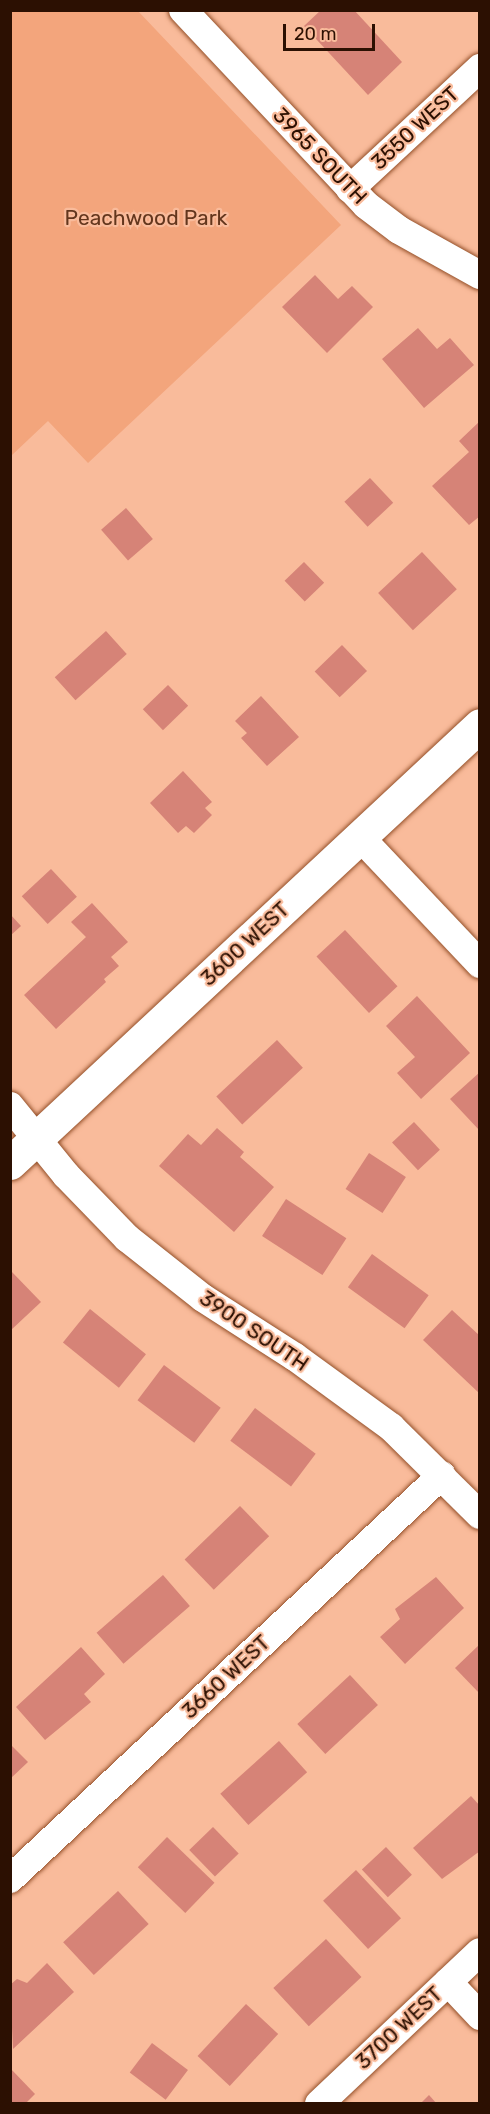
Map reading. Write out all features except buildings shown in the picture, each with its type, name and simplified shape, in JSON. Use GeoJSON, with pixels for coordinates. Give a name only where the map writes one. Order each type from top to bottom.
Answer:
{"type":"FeatureCollection","features":[{"type":"Feature","properties":{"kind":"street","name":"3965 SOUTH"},"geometry":{"type":"LineString","coordinates":[[183,10],[350,189],[382,219],[480,275]]}},
{"type":"Feature","properties":{"kind":"street","name":"3550 WEST"},"geometry":{"type":"LineString","coordinates":[[350,189],[480,68]]}},
{"type":"Feature","properties":{"kind":"street","name":"3600 WEST"},"geometry":{"type":"LineString","coordinates":[[10,1163],[480,725]]}},
{"type":"Feature","properties":{"kind":"street"},"geometry":{"type":"LineString","coordinates":[[360,837],[480,964]]}},
{"type":"Feature","properties":{"kind":"street","name":"3900 SOUTH"},"geometry":{"type":"LineString","coordinates":[[10,1106],[94,1206],[166,1271],[295,1357],[391,1427],[480,1515]]}},
{"type":"Feature","properties":{"kind":"street","name":"3660 WEST"},"geometry":{"type":"LineString","coordinates":[[10,1879],[442,1475]]}},
{"type":"Feature","properties":{"kind":"street","name":"3700 WEST"},"geometry":{"type":"LineString","coordinates":[[319,2103],[480,1952]]}},
{"type":"Feature","properties":{"kind":"street"},"geometry":{"type":"LineString","coordinates":[[448,1982],[480,2016]]}},
{"type":"Feature","properties":{"kind":"green space","name":"Peachwood Park"},"geometry":{"type":"Polygon","coordinates":[[[11,10],[138,11],[341,225],[88,463],[48,421],[11,456],[11,10]]]}}]}
